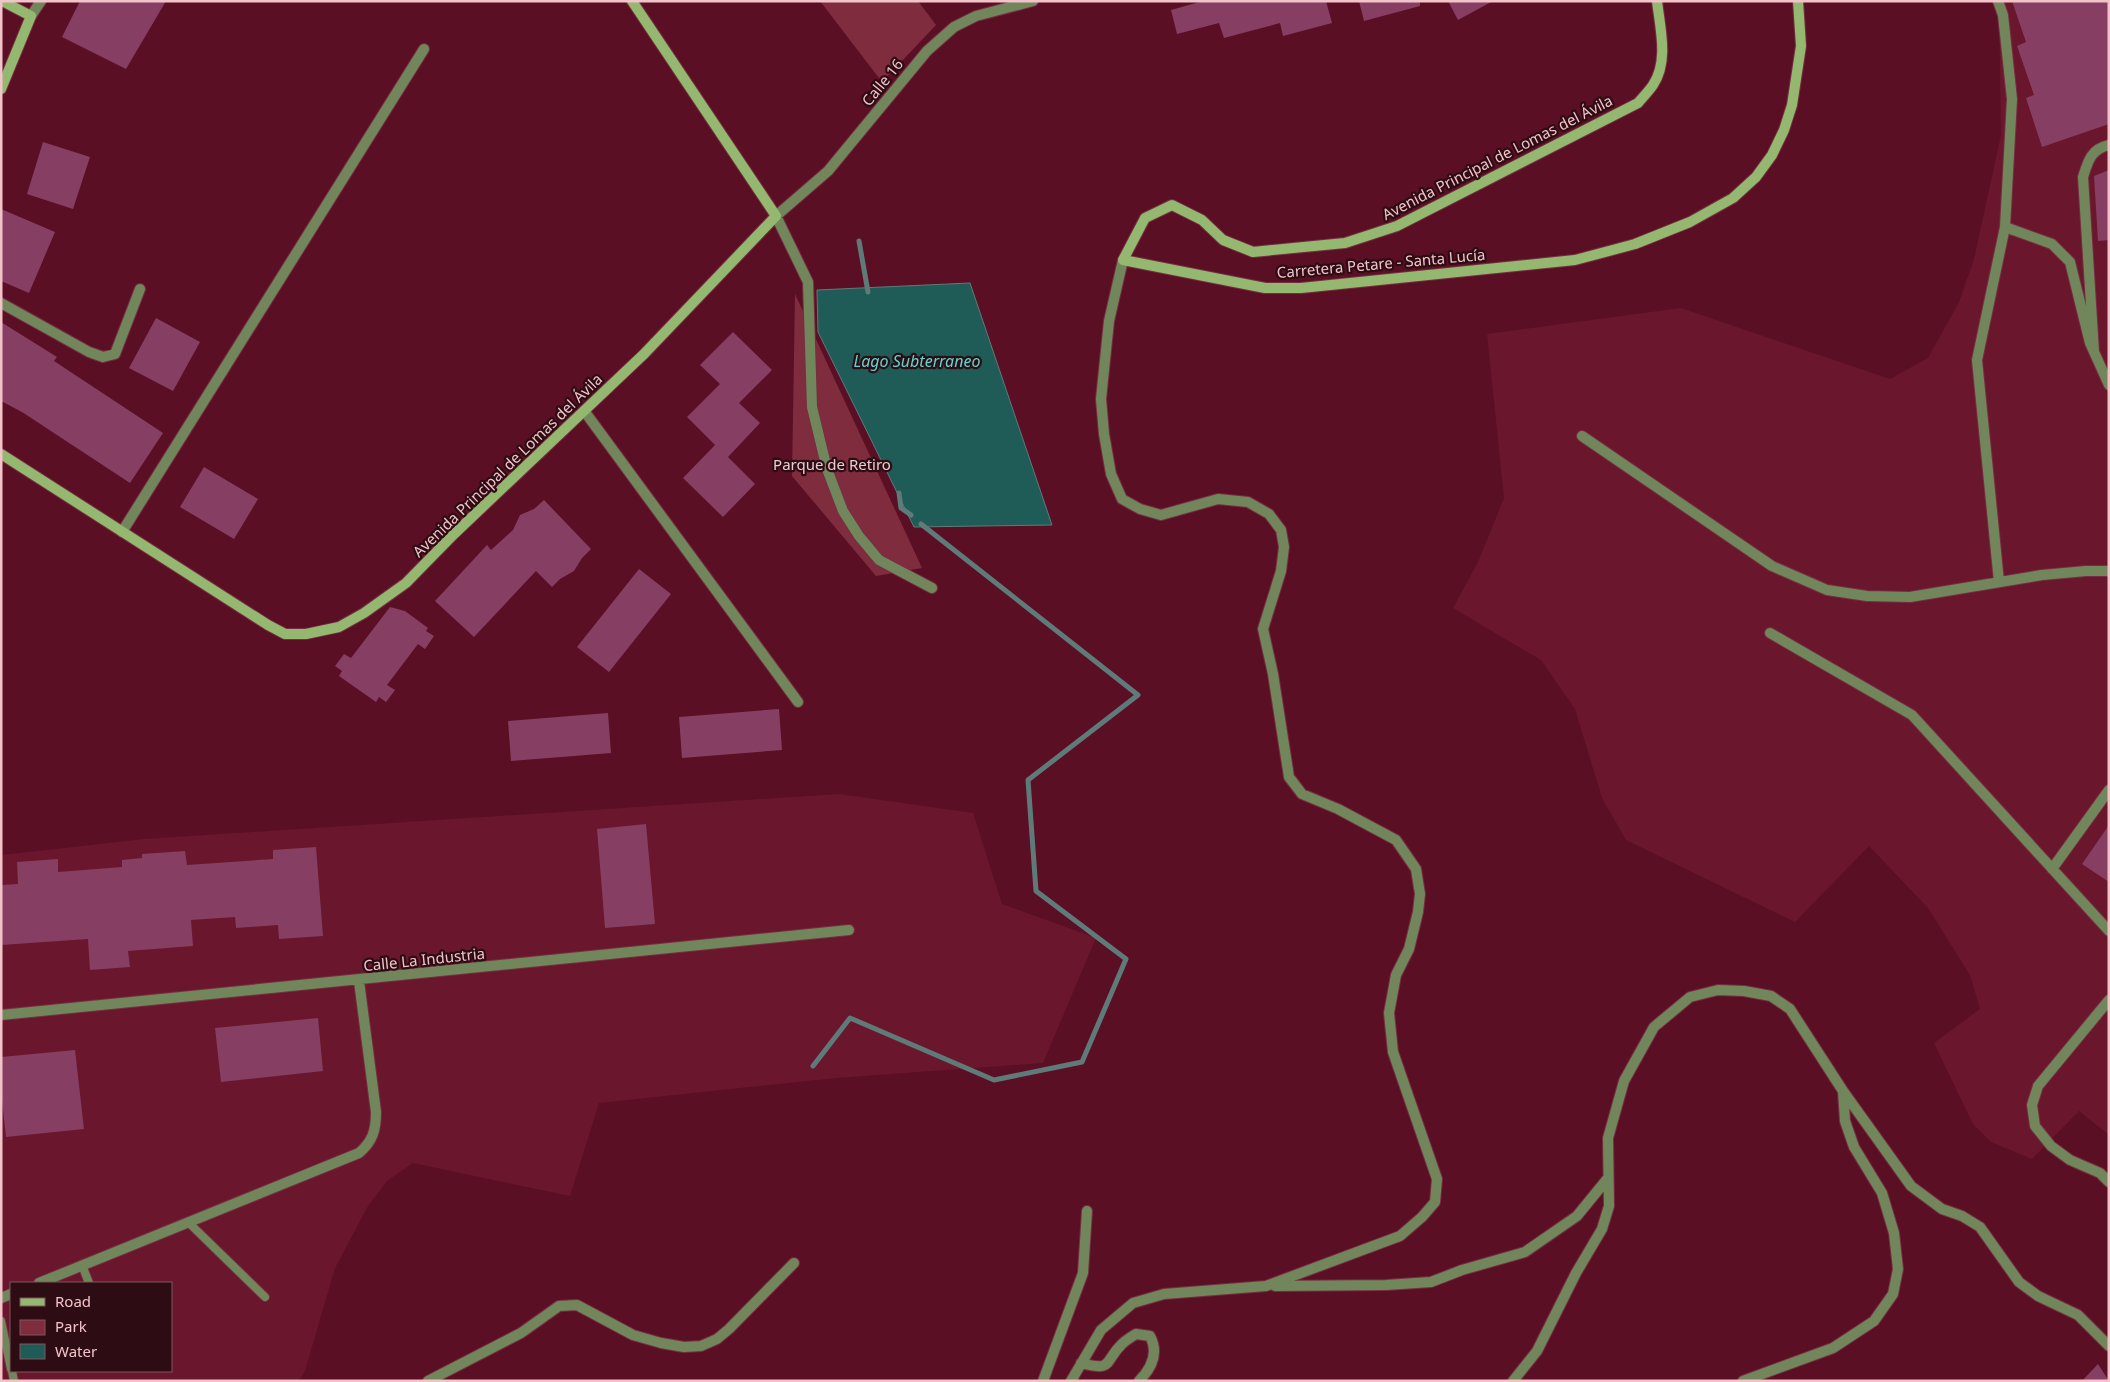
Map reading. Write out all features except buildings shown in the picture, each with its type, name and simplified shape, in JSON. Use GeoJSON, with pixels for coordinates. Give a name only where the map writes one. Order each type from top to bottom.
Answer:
{"type":"FeatureCollection","features":[{"type":"Feature","properties":{"kind":"street"},"geometry":{"type":"LineString","coordinates":[[2,1],[31,16]]}},
{"type":"Feature","properties":{"kind":"street"},"geometry":{"type":"LineString","coordinates":[[1,89],[31,16],[41,1]]}},
{"type":"Feature","properties":{"kind":"street"},"geometry":{"type":"LineString","coordinates":[[632,1],[776,216],[808,282],[812,407],[827,469],[842,511],[859,536],[880,560],[932,588]]}},
{"type":"Feature","properties":{"kind":"street","name":"Calle 16"},"geometry":{"type":"LineString","coordinates":[[776,216],[828,171],[927,51],[954,27],[976,16],[1033,1]]}},
{"type":"Feature","properties":{"kind":"street","name":"Avenida Principal de Lomas del Ávila"},"geometry":{"type":"LineString","coordinates":[[1123,260],[1145,218],[1172,205],[1202,220],[1223,240],[1252,252],[1345,243],[1397,226],[1638,103],[1654,84],[1662,64],[1662,42],[1657,1]]}},
{"type":"Feature","properties":{"kind":"street","name":"Carretera Petare - Santa Lucía"},"geometry":{"type":"LineString","coordinates":[[1123,260],[1266,288],[1301,288],[1575,260],[1635,244],[1690,222],[1733,198],[1756,177],[1772,155],[1784,130],[1792,104],[1801,46],[1798,1]]}},
{"type":"Feature","properties":{"kind":"street"},"geometry":{"type":"LineString","coordinates":[[1998,1],[2003,15],[2012,99],[2005,228],[1977,360],[1999,582]]}},
{"type":"Feature","properties":{"kind":"street"},"geometry":{"type":"LineString","coordinates":[[122,532],[424,49]]}},
{"type":"Feature","properties":{"kind":"street"},"geometry":{"type":"LineString","coordinates":[[2094,352],[2083,177],[2089,157],[2102,146],[2109,145]]}},
{"type":"Feature","properties":{"kind":"street","name":"Avenida Principal de Lomas del Ávila"},"geometry":{"type":"LineString","coordinates":[[1,454],[268,626],[286,634],[306,634],[339,628],[406,583],[453,535],[585,412],[644,354],[776,216]]}},
{"type":"Feature","properties":{"kind":"street"},"geometry":{"type":"LineString","coordinates":[[2005,228],[2052,244],[2070,262],[2094,352],[2109,384]]}},
{"type":"Feature","properties":{"kind":"street"},"geometry":{"type":"LineString","coordinates":[[1123,260],[1109,321],[1101,400],[1104,434],[1111,474],[1122,499],[1140,509],[1161,515],[1218,499],[1248,502],[1269,514],[1281,530],[1284,547],[1281,571],[1263,630],[1289,777],[1302,794],[1338,809],[1396,840],[1416,869],[1420,894],[1412,940],[1396,974],[1390,1013],[1393,1052],[1436,1179],[1434,1202],[1422,1217],[1400,1236],[1266,1286]]}},
{"type":"Feature","properties":{"kind":"street"},"geometry":{"type":"LineString","coordinates":[[1,303],[89,352],[103,357],[115,354],[140,289]]}},
{"type":"Feature","properties":{"kind":"street"},"geometry":{"type":"LineString","coordinates":[[585,412],[798,702]]}},
{"type":"Feature","properties":{"kind":"street"},"geometry":{"type":"LineString","coordinates":[[1582,436],[1772,566],[1827,590],[1867,596],[1910,597],[2051,574],[2109,570]]}},
{"type":"Feature","properties":{"kind":"street"},"geometry":{"type":"LineString","coordinates":[[1770,633],[1912,716],[2109,931]]}},
{"type":"Feature","properties":{"kind":"street"},"geometry":{"type":"LineString","coordinates":[[2052,870],[2109,790]]}},
{"type":"Feature","properties":{"kind":"street","name":"Calle La Industria"},"geometry":{"type":"LineString","coordinates":[[1,1015],[359,981],[849,930]]}},
{"type":"Feature","properties":{"kind":"street"},"geometry":{"type":"LineString","coordinates":[[42,1282],[359,1153],[370,1144],[376,1128],[376,1112],[359,981]]}},
{"type":"Feature","properties":{"kind":"street"},"geometry":{"type":"LineString","coordinates":[[1514,1381],[1537,1351],[1576,1273],[1602,1229],[1609,1206],[1608,1138],[1624,1081],[1654,1027],[1690,997],[1718,990],[1744,991],[1771,996],[1790,1009],[1843,1091],[1911,1186],[1942,1209],[1962,1216],[1980,1227],[2020,1282],[2038,1296],[2078,1315],[2109,1346]]}},
{"type":"Feature","properties":{"kind":"street"},"geometry":{"type":"LineString","coordinates":[[2109,1000],[2038,1086],[2032,1105],[2035,1126],[2051,1146],[2070,1160],[2100,1173],[2109,1182]]}},
{"type":"Feature","properties":{"kind":"street"},"geometry":{"type":"LineString","coordinates":[[1743,1381],[1833,1348],[1874,1321],[1893,1294],[1898,1269],[1894,1233],[1882,1193],[1854,1147],[1845,1121],[1843,1091]]}},
{"type":"Feature","properties":{"kind":"street"},"geometry":{"type":"LineString","coordinates":[[1071,1381],[1101,1330],[1133,1303],[1164,1294],[1266,1286],[1386,1285],[1431,1282],[1462,1270],[1525,1252],[1577,1216],[1608,1178]]}},
{"type":"Feature","properties":{"kind":"street"},"geometry":{"type":"LineString","coordinates":[[1043,1381],[1084,1273],[1087,1211]]}},
{"type":"Feature","properties":{"kind":"street"},"geometry":{"type":"LineString","coordinates":[[428,1381],[521,1333],[559,1306],[577,1305],[633,1335],[661,1343],[684,1347],[701,1346],[717,1340],[794,1263]]}},
{"type":"Feature","properties":{"kind":"street"},"geometry":{"type":"LineString","coordinates":[[1081,1363],[1097,1368],[1109,1363],[1122,1344],[1136,1334],[1150,1336],[1154,1344],[1154,1359],[1147,1373],[1139,1381]]}},
{"type":"Feature","properties":{"kind":"lane"},"geometry":{"type":"LineString","coordinates":[[188,1222],[265,1297]]}},
{"type":"Feature","properties":{"kind":"lane"},"geometry":{"type":"LineString","coordinates":[[82,1266],[89,1282]]}},
{"type":"Feature","properties":{"kind":"lane"},"geometry":{"type":"LineString","coordinates":[[1,1321],[10,1361]]}},
{"type":"Feature","properties":{"kind":"shaded area"},"geometry":{"type":"Polygon","coordinates":[[[1999,1],[2109,1],[2109,1135],[2079,1111],[2032,1159],[1991,1142],[1973,1124],[1934,1043],[1980,1009],[1970,975],[1928,908],[1869,846],[1795,922],[1626,840],[1602,798],[1575,709],[1541,660],[1453,608],[1478,562],[1504,498],[1487,334],[1681,308],[1890,379],[1928,358],[1959,302],[1974,259],[2001,135],[1999,1]]]}},
{"type":"Feature","properties":{"kind":"shaded area"},"geometry":{"type":"Polygon","coordinates":[[[839,794],[973,813],[1002,904],[1096,938],[1043,1063],[836,1078],[599,1103],[570,1196],[413,1163],[387,1181],[368,1206],[335,1268],[305,1371],[299,1381],[1,1381],[1,855],[144,839],[839,794]]]}},
{"type":"Feature","properties":{"kind":"green space"},"geometry":{"type":"Polygon","coordinates":[[[820,1],[918,1],[936,25],[882,82],[820,1]]]}},
{"type":"Feature","properties":{"kind":"green space","name":"Parque de Retiro"},"geometry":{"type":"Polygon","coordinates":[[[795,294],[922,568],[876,576],[792,476],[795,294]]]}},
{"type":"Feature","properties":{"kind":"water","name":"Lago Subterraneo"},"geometry":{"type":"Polygon","coordinates":[[[970,283],[1052,525],[914,527],[818,332],[817,290],[970,283]]]}},
{"type":"Feature","properties":{"kind":"waterway"},"geometry":{"type":"LineString","coordinates":[[859,241],[868,292]]}},
{"type":"Feature","properties":{"kind":"waterway"},"geometry":{"type":"LineString","coordinates":[[899,493],[901,508],[911,515]]}},
{"type":"Feature","properties":{"kind":"waterway"},"geometry":{"type":"LineString","coordinates":[[813,1066],[850,1018],[994,1080],[1082,1062],[1126,959],[1036,891],[1028,780],[1138,695],[921,524]]}}]}
